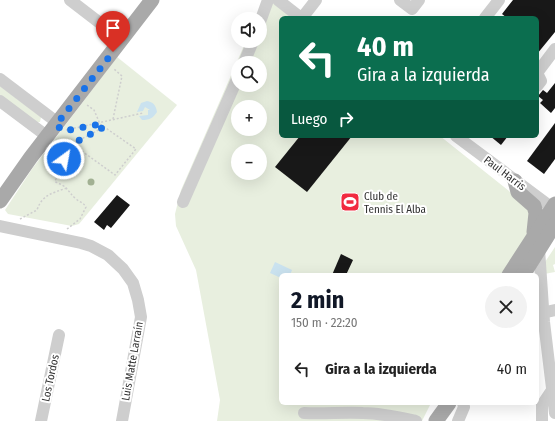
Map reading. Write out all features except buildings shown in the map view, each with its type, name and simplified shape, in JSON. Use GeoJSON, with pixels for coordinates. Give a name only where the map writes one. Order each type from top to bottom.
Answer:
{"type":"FeatureCollection","features":[{"type":"Feature","properties":{"kind":"main road"},"geometry":{"type":"LineString","coordinates":[[0,201],[23,167],[152,0]]}},
{"type":"Feature","properties":{"kind":"main road"},"geometry":{"type":"LineString","coordinates":[[515,181],[518,192],[534,206],[536,213],[536,242]]}},
{"type":"Feature","properties":{"kind":"main road"},"geometry":{"type":"LineString","coordinates":[[515,273],[536,242],[554,207]]}},
{"type":"Feature","properties":{"kind":"main road"},"geometry":{"type":"LineString","coordinates":[[536,242],[555,224]]}},
{"type":"Feature","properties":{"kind":"main road"},"geometry":{"type":"LineString","coordinates":[[438,414],[447,405]]}},
{"type":"Feature","properties":{"kind":"street"},"geometry":{"type":"LineString","coordinates":[[70,0],[122,40]]}},
{"type":"Feature","properties":{"kind":"street"},"geometry":{"type":"LineString","coordinates":[[264,12],[268,0]]}},
{"type":"Feature","properties":{"kind":"street"},"geometry":{"type":"LineString","coordinates":[[278,0],[299,16]]}},
{"type":"Feature","properties":{"kind":"street"},"geometry":{"type":"LineString","coordinates":[[304,16],[316,0]]}},
{"type":"Feature","properties":{"kind":"street"},"geometry":{"type":"LineString","coordinates":[[400,0],[412,9],[419,0]]}},
{"type":"Feature","properties":{"kind":"street"},"geometry":{"type":"LineString","coordinates":[[487,16],[499,0]]}},
{"type":"Feature","properties":{"kind":"street"},"geometry":{"type":"LineString","coordinates":[[539,70],[555,50]]}},
{"type":"Feature","properties":{"kind":"street"},"geometry":{"type":"LineString","coordinates":[[0,79],[54,128]]}},
{"type":"Feature","properties":{"kind":"street"},"geometry":{"type":"LineString","coordinates":[[183,202],[231,92]]}},
{"type":"Feature","properties":{"kind":"street"},"geometry":{"type":"LineString","coordinates":[[0,101],[54,128]]}},
{"type":"Feature","properties":{"kind":"street","name":"Paul Harris"},"geometry":{"type":"LineString","coordinates":[[459,138],[515,181],[554,207]]}},
{"type":"Feature","properties":{"kind":"street","name":"Luis Matte Larraín"},"geometry":{"type":"LineString","coordinates":[[0,226],[91,246],[112,259],[128,276],[137,295],[140,317],[122,421]]}},
{"type":"Feature","properties":{"kind":"street"},"geometry":{"type":"LineString","coordinates":[[536,242],[555,413]]}},
{"type":"Feature","properties":{"kind":"street"},"geometry":{"type":"LineString","coordinates":[[545,314],[555,332]]}},
{"type":"Feature","properties":{"kind":"street","name":"Los Tordos"},"geometry":{"type":"LineString","coordinates":[[41,421],[59,335]]}},
{"type":"Feature","properties":{"kind":"street"},"geometry":{"type":"LineString","coordinates":[[542,421],[542,405],[552,390]]}},
{"type":"Feature","properties":{"kind":"street"},"geometry":{"type":"LineString","coordinates":[[458,421],[464,405]]}},
{"type":"Feature","properties":{"kind":"street"},"geometry":{"type":"LineString","coordinates":[[304,413],[328,414],[364,412],[416,421]]}},
{"type":"Feature","properties":{"kind":"path"},"geometry":{"type":"LineString","coordinates":[[113,120],[122,76],[114,69]]}},
{"type":"Feature","properties":{"kind":"path"},"geometry":{"type":"LineString","coordinates":[[72,144],[115,175],[136,149],[100,124],[94,110],[86,104]]}},
{"type":"Feature","properties":{"kind":"path"},"geometry":{"type":"LineString","coordinates":[[54,128],[64,131],[143,113]]}},
{"type":"Feature","properties":{"kind":"path"},"geometry":{"type":"LineString","coordinates":[[66,230],[80,219],[86,207],[84,203],[78,201],[72,196],[67,188],[55,182],[72,144],[104,127]]}},
{"type":"Feature","properties":{"kind":"path"},"geometry":{"type":"LineString","coordinates":[[19,219],[37,210],[41,200],[53,192],[67,188]]}},
{"type":"Feature","properties":{"kind":"green space","name":"Club de Tennis El Alba"},"geometry":{"type":"Polygon","coordinates":[[[269,0],[289,16],[279,16],[279,138],[443,138],[539,215],[504,273],[279,273],[279,405],[430,405],[422,421],[217,421],[220,400],[196,270],[176,226],[175,214],[181,190],[231,75],[231,92],[267,92],[267,56],[239,56],[243,48],[267,48],[267,12],[263,12],[269,0]]]}},
{"type":"Feature","properties":{"kind":"green space"},"geometry":{"type":"Polygon","coordinates":[[[117,57],[177,105],[79,224],[72,226],[8,214],[5,210],[32,169],[117,57]]]}},
{"type":"Feature","properties":{"kind":"green space"},"geometry":{"type":"Polygon","coordinates":[[[0,86],[41,117],[40,122],[37,122],[0,95],[0,86]]]}},
{"type":"Feature","properties":{"kind":"green space"},"geometry":{"type":"Polygon","coordinates":[[[555,247],[555,264],[553,265],[555,272],[544,274],[543,265],[555,247]]]}},
{"type":"Feature","properties":{"kind":"water"},"geometry":{"type":"Polygon","coordinates":[[[147,101],[154,104],[157,112],[151,118],[142,120],[139,116],[148,115],[148,110],[150,110],[145,107],[143,111],[137,112],[141,103],[147,101]]]}},
{"type":"Feature","properties":{"kind":"water"},"geometry":{"type":"Polygon","coordinates":[[[275,262],[292,270],[291,273],[279,273],[279,277],[270,273],[275,262]]]}},
{"type":"Feature","properties":{"kind":"place","name":"Club de Tennis El Alba"},"geometry":{"type":"Point","coordinates":[350,202]}},
{"type":"Feature","properties":{"kind":"route"},"geometry":{"type":"LineString","coordinates":[[64,159],[72,144],[104,127],[100,124],[64,131],[56,125],[113,52]]}}]}
